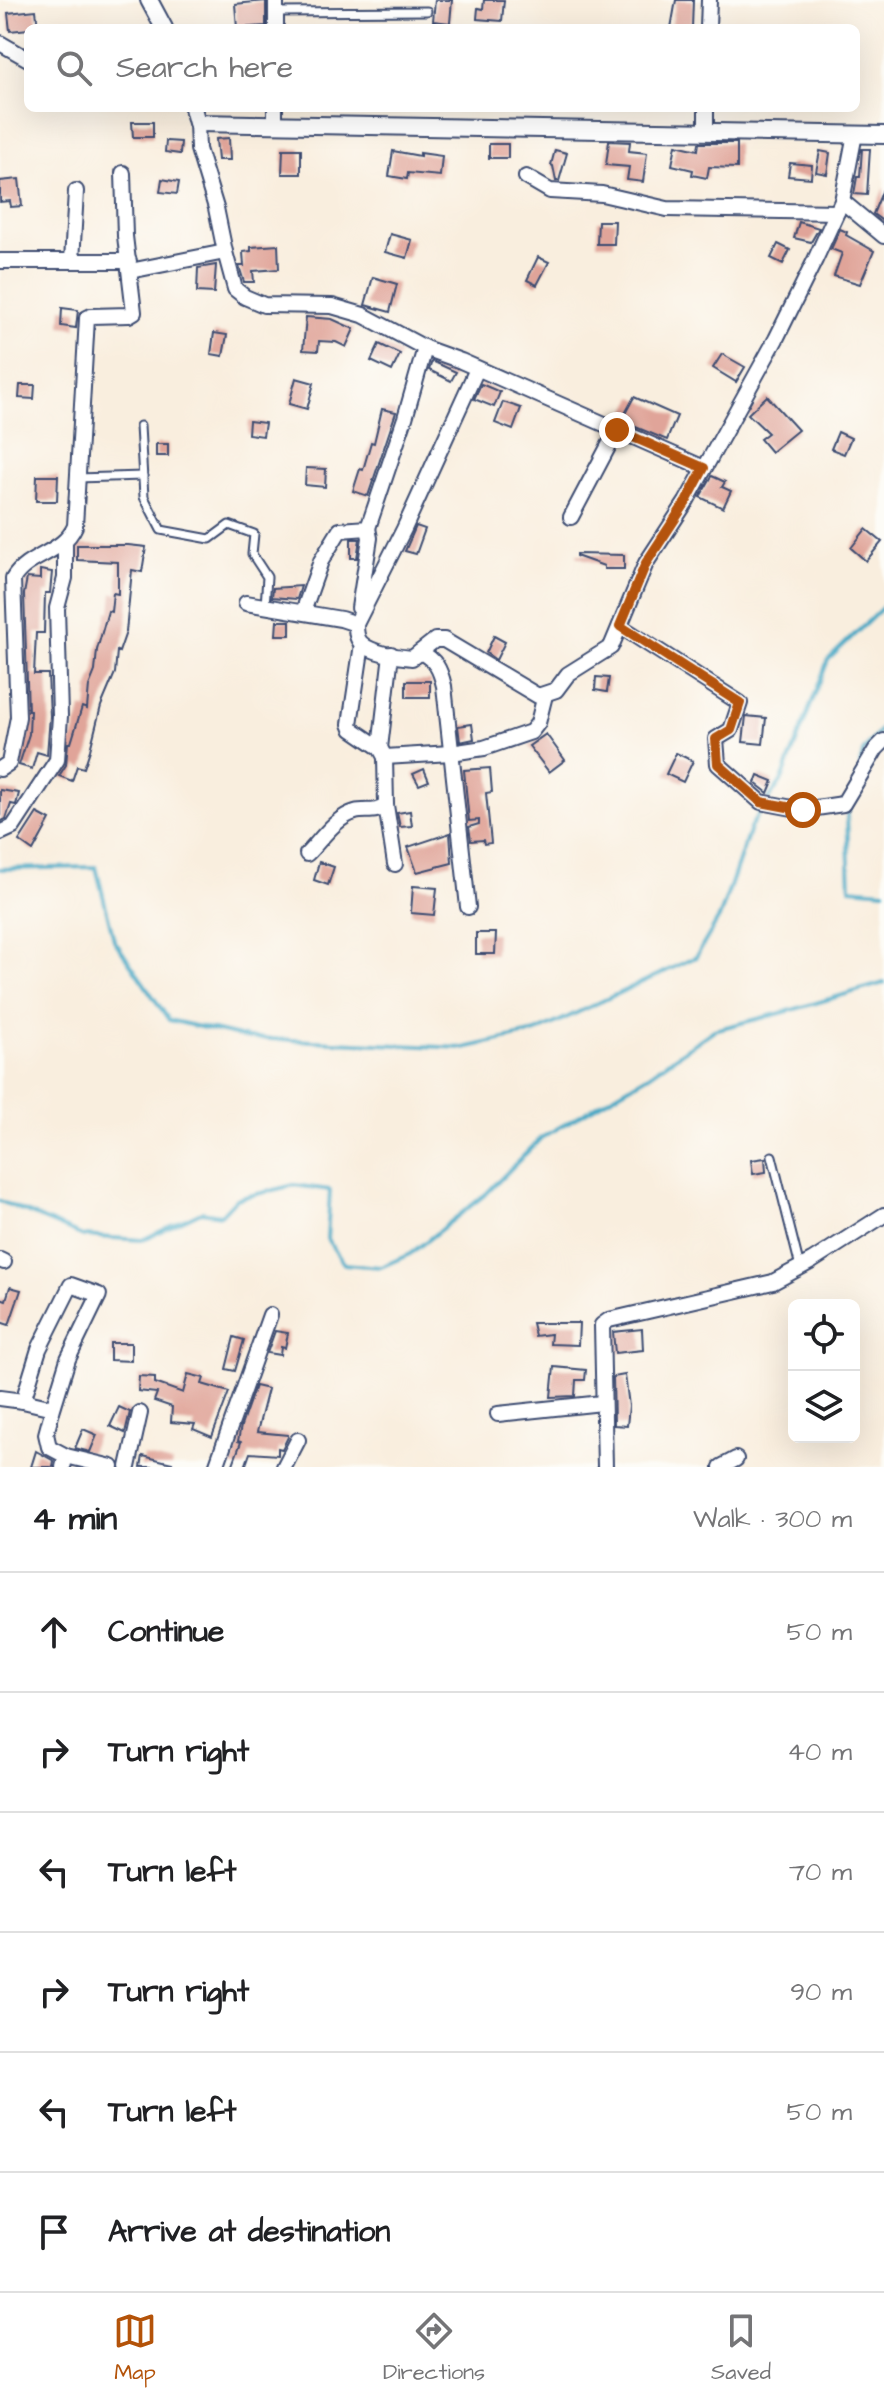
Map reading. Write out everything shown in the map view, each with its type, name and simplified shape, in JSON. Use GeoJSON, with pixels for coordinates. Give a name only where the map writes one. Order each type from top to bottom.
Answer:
{"type":"FeatureCollection","features":[{"type":"Feature","properties":{"kind":"street"},"geometry":{"type":"LineString","coordinates":[[149,0],[162,24]]}},
{"type":"Feature","properties":{"kind":"street"},"geometry":{"type":"LineString","coordinates":[[708,24],[709,0]]}},
{"type":"Feature","properties":{"kind":"street"},"geometry":{"type":"LineString","coordinates":[[0,43],[24,57]]}},
{"type":"Feature","properties":{"kind":"street"},"geometry":{"type":"LineString","coordinates":[[706,112],[706,132]]}},
{"type":"Feature","properties":{"kind":"street"},"geometry":{"type":"LineString","coordinates":[[704,468],[425,348],[353,312],[308,304],[264,305],[245,297],[235,289],[198,149],[195,116],[884,135]]}},
{"type":"Feature","properties":{"kind":"street"},"geometry":{"type":"LineString","coordinates":[[425,348],[368,528],[368,559],[356,624],[357,639],[362,644],[412,658],[435,640],[444,640],[525,690],[538,696],[545,695],[556,690],[568,674],[611,647],[646,563],[686,502],[776,339],[840,207],[855,134]]}},
{"type":"Feature","properties":{"kind":"street"},"geometry":{"type":"LineString","coordinates":[[0,769],[9,763],[18,728],[13,579],[19,569],[65,543],[75,526],[87,318],[134,312],[123,173]]}},
{"type":"Feature","properties":{"kind":"street"},"geometry":{"type":"LineString","coordinates":[[526,177],[550,191],[602,194],[667,209],[840,207],[884,236]]}},
{"type":"Feature","properties":{"kind":"street"},"geometry":{"type":"LineString","coordinates":[[72,261],[76,191]]}},
{"type":"Feature","properties":{"kind":"street"},"geometry":{"type":"LineString","coordinates":[[0,261],[72,261],[129,266],[225,252]]}},
{"type":"Feature","properties":{"kind":"street"},"geometry":{"type":"LineString","coordinates":[[356,624],[404,529],[477,369]]}},
{"type":"Feature","properties":{"kind":"street"},"geometry":{"type":"LineString","coordinates":[[571,517],[617,430]]}},
{"type":"Feature","properties":{"kind":"street"},"geometry":{"type":"LineString","coordinates":[[303,612],[321,561],[340,530],[368,528]]}},
{"type":"Feature","properties":{"kind":"street"},"geometry":{"type":"LineString","coordinates":[[0,833],[13,827],[57,760],[60,716],[57,608],[65,578],[65,543]]}},
{"type":"Feature","properties":{"kind":"street"},"geometry":{"type":"LineString","coordinates":[[246,603],[356,624]]}},
{"type":"Feature","properties":{"kind":"street"},"geometry":{"type":"LineString","coordinates":[[620,626],[740,703],[731,730],[716,739],[718,764],[761,802],[803,810],[843,804],[884,741]]}},
{"type":"Feature","properties":{"kind":"street"},"geometry":{"type":"LineString","coordinates":[[362,644],[350,724],[352,729],[383,752],[451,753],[484,748],[531,732],[538,723],[545,695]]}},
{"type":"Feature","properties":{"kind":"street"},"geometry":{"type":"LineString","coordinates":[[420,652],[431,657],[439,668],[444,686],[468,907]]}},
{"type":"Feature","properties":{"kind":"street"},"geometry":{"type":"LineString","coordinates":[[391,654],[383,752],[386,805],[395,864]]}},
{"type":"Feature","properties":{"kind":"street"},"geometry":{"type":"LineString","coordinates":[[307,854],[339,821],[354,812],[380,810],[386,805]]}},
{"type":"Feature","properties":{"kind":"street"},"geometry":{"type":"LineString","coordinates":[[605,1467],[602,1325],[609,1320],[773,1282],[884,1215]]}},
{"type":"Feature","properties":{"kind":"street"},"geometry":{"type":"LineString","coordinates":[[23,1401],[39,1349],[71,1285],[99,1295],[68,1359],[46,1434],[49,1447],[64,1461],[112,1467]]}},
{"type":"Feature","properties":{"kind":"street"},"geometry":{"type":"LineString","coordinates":[[216,1467],[270,1315]]}},
{"type":"Feature","properties":{"kind":"street"},"geometry":{"type":"LineString","coordinates":[[0,1398],[53,1408]]}},
{"type":"Feature","properties":{"kind":"street"},"geometry":{"type":"LineString","coordinates":[[498,1414],[602,1403]]}},
{"type":"Feature","properties":{"kind":"street"},"geometry":{"type":"LineString","coordinates":[[128,1467],[140,1413]]}},
{"type":"Feature","properties":{"kind":"street"},"geometry":{"type":"LineString","coordinates":[[284,1467],[298,1440]]}},
{"type":"Feature","properties":{"kind":"street"},"geometry":{"type":"LineString","coordinates":[[721,1467],[736,1459]]}},
{"type":"Feature","properties":{"kind":"lane"},"geometry":{"type":"LineString","coordinates":[[276,6],[427,11]]}},
{"type":"Feature","properties":{"kind":"lane"},"geometry":{"type":"LineString","coordinates":[[140,426],[144,497],[161,530],[210,539],[229,525],[254,534],[252,554],[267,577],[265,606]]}},
{"type":"Feature","properties":{"kind":"lane"},"geometry":{"type":"LineString","coordinates":[[77,478],[143,476]]}},
{"type":"Feature","properties":{"kind":"lane"},"geometry":{"type":"LineString","coordinates":[[772,1156],[801,1267]]}},
{"type":"Feature","properties":{"kind":"building"},"geometry":{"type":"Polygon","coordinates":[[[435,0],[452,0],[450,23],[433,21],[435,0]]]}},
{"type":"Feature","properties":{"kind":"building"},"geometry":{"type":"Polygon","coordinates":[[[484,0],[504,0],[502,21],[477,19],[478,8],[483,9],[484,0]]]}},
{"type":"Feature","properties":{"kind":"building"},"geometry":{"type":"Polygon","coordinates":[[[676,0],[693,0],[692,24],[672,24],[676,0]]]}},
{"type":"Feature","properties":{"kind":"building"},"geometry":{"type":"Polygon","coordinates":[[[266,1],[266,24],[237,24],[235,4],[266,1]]]}},
{"type":"Feature","properties":{"kind":"building"},"geometry":{"type":"Polygon","coordinates":[[[36,10],[38,24],[24,24],[24,30],[10,31],[8,13],[36,10]]]}},
{"type":"Feature","properties":{"kind":"building"},"geometry":{"type":"Polygon","coordinates":[[[132,122],[153,122],[153,137],[133,137],[132,122]]]}},
{"type":"Feature","properties":{"kind":"building"},"geometry":{"type":"Polygon","coordinates":[[[229,138],[230,160],[218,160],[216,139],[229,138]]]}},
{"type":"Feature","properties":{"kind":"building"},"geometry":{"type":"Polygon","coordinates":[[[166,141],[181,142],[180,154],[165,152],[166,141]]]}},
{"type":"Feature","properties":{"kind":"building"},"geometry":{"type":"Polygon","coordinates":[[[609,141],[630,142],[629,151],[647,153],[643,182],[627,180],[629,167],[606,165],[609,141]]]}},
{"type":"Feature","properties":{"kind":"building"},"geometry":{"type":"Polygon","coordinates":[[[699,143],[737,143],[737,168],[709,167],[707,178],[692,175],[693,170],[672,165],[676,145],[698,150],[699,143]]]}},
{"type":"Feature","properties":{"kind":"building"},"geometry":{"type":"Polygon","coordinates":[[[489,144],[508,144],[508,158],[489,158],[489,144]]]}},
{"type":"Feature","properties":{"kind":"building"},"geometry":{"type":"Polygon","coordinates":[[[283,149],[301,149],[301,174],[282,174],[283,149]]]}},
{"type":"Feature","properties":{"kind":"building"},"geometry":{"type":"Polygon","coordinates":[[[862,149],[870,149],[867,195],[854,194],[857,177],[860,177],[862,149]]]}},
{"type":"Feature","properties":{"kind":"building"},"geometry":{"type":"Polygon","coordinates":[[[555,150],[567,153],[559,181],[556,181],[551,165],[555,150]]]}},
{"type":"Feature","properties":{"kind":"building"},"geometry":{"type":"Polygon","coordinates":[[[393,151],[442,156],[440,176],[408,173],[407,179],[389,176],[393,151]]]}},
{"type":"Feature","properties":{"kind":"building"},"geometry":{"type":"Polygon","coordinates":[[[820,151],[830,153],[827,174],[816,172],[820,151]]]}},
{"type":"Feature","properties":{"kind":"building"},"geometry":{"type":"Polygon","coordinates":[[[790,163],[812,165],[811,178],[788,176],[790,163]]]}},
{"type":"Feature","properties":{"kind":"building"},"geometry":{"type":"Polygon","coordinates":[[[19,179],[22,206],[11,207],[10,201],[0,202],[0,181],[19,179]]]}},
{"type":"Feature","properties":{"kind":"building"},"geometry":{"type":"Polygon","coordinates":[[[162,179],[179,182],[177,194],[160,192],[162,179]]]}},
{"type":"Feature","properties":{"kind":"building"},"geometry":{"type":"Polygon","coordinates":[[[884,187],[884,222],[873,214],[884,187]]]}},
{"type":"Feature","properties":{"kind":"building"},"geometry":{"type":"Polygon","coordinates":[[[598,221],[615,221],[614,244],[597,244],[598,221]]]}},
{"type":"Feature","properties":{"kind":"building"},"geometry":{"type":"Polygon","coordinates":[[[799,222],[819,228],[811,242],[794,238],[799,222]]]}},
{"type":"Feature","properties":{"kind":"building"},"geometry":{"type":"Polygon","coordinates":[[[840,229],[874,251],[860,284],[834,276],[842,253],[831,249],[840,229]]]}},
{"type":"Feature","properties":{"kind":"building"},"geometry":{"type":"Polygon","coordinates":[[[390,234],[412,240],[407,258],[385,252],[390,234]]]}},
{"type":"Feature","properties":{"kind":"building"},"geometry":{"type":"Polygon","coordinates":[[[778,244],[790,250],[783,264],[771,258],[778,244]]]}},
{"type":"Feature","properties":{"kind":"building"},"geometry":{"type":"Polygon","coordinates":[[[278,245],[279,269],[253,271],[254,282],[244,282],[239,266],[244,266],[243,252],[251,251],[251,247],[278,245]]]}},
{"type":"Feature","properties":{"kind":"building"},"geometry":{"type":"Polygon","coordinates":[[[538,257],[549,262],[537,285],[527,280],[538,257]]]}},
{"type":"Feature","properties":{"kind":"building"},"geometry":{"type":"Polygon","coordinates":[[[216,265],[214,293],[197,292],[198,268],[216,265]]]}},
{"type":"Feature","properties":{"kind":"building"},"geometry":{"type":"Polygon","coordinates":[[[373,277],[397,284],[390,312],[365,305],[373,277]]]}},
{"type":"Feature","properties":{"kind":"building"},"geometry":{"type":"Polygon","coordinates":[[[62,308],[78,310],[76,328],[61,326],[62,308]]]}},
{"type":"Feature","properties":{"kind":"building"},"geometry":{"type":"Polygon","coordinates":[[[306,317],[332,319],[354,329],[346,347],[336,342],[319,341],[318,351],[303,350],[306,317]]]}},
{"type":"Feature","properties":{"kind":"building"},"geometry":{"type":"Polygon","coordinates":[[[214,333],[227,335],[223,356],[211,354],[214,333]]]}},
{"type":"Feature","properties":{"kind":"building"},"geometry":{"type":"Polygon","coordinates":[[[379,344],[400,354],[392,371],[371,361],[379,344]]]}},
{"type":"Feature","properties":{"kind":"building"},"geometry":{"type":"Polygon","coordinates":[[[722,354],[745,367],[736,382],[713,368],[722,354]]]}},
{"type":"Feature","properties":{"kind":"building"},"geometry":{"type":"Polygon","coordinates":[[[432,361],[456,372],[451,381],[429,370],[432,361]]]}},
{"type":"Feature","properties":{"kind":"building"},"geometry":{"type":"Polygon","coordinates":[[[296,378],[314,383],[307,409],[289,404],[296,378]]]}},
{"type":"Feature","properties":{"kind":"building"},"geometry":{"type":"Polygon","coordinates":[[[481,384],[500,392],[494,407],[474,399],[481,384]]]}},
{"type":"Feature","properties":{"kind":"building"},"geometry":{"type":"Polygon","coordinates":[[[20,385],[35,385],[34,399],[19,398],[20,385]]]}},
{"type":"Feature","properties":{"kind":"building"},"geometry":{"type":"Polygon","coordinates":[[[767,396],[798,430],[771,452],[760,439],[768,433],[748,414],[767,396]]]}},
{"type":"Feature","properties":{"kind":"building"},"geometry":{"type":"Polygon","coordinates":[[[634,397],[677,416],[667,440],[621,421],[634,397]]]}},
{"type":"Feature","properties":{"kind":"building"},"geometry":{"type":"Polygon","coordinates":[[[503,402],[521,408],[513,430],[495,423],[503,402]]]}},
{"type":"Feature","properties":{"kind":"building"},"geometry":{"type":"Polygon","coordinates":[[[382,409],[396,412],[368,496],[353,491],[371,442],[374,443],[382,409]]]}},
{"type":"Feature","properties":{"kind":"building"},"geometry":{"type":"Polygon","coordinates":[[[249,421],[265,423],[263,436],[248,434],[249,421]]]}},
{"type":"Feature","properties":{"kind":"building"},"geometry":{"type":"Polygon","coordinates":[[[838,432],[851,438],[844,454],[831,449],[838,432]]]}},
{"type":"Feature","properties":{"kind":"building"},"geometry":{"type":"Polygon","coordinates":[[[156,444],[168,444],[168,456],[156,456],[156,444]]]}},
{"type":"Feature","properties":{"kind":"building"},"geometry":{"type":"Polygon","coordinates":[[[306,468],[326,469],[325,487],[305,485],[306,468]]]}},
{"type":"Feature","properties":{"kind":"building"},"geometry":{"type":"Polygon","coordinates":[[[37,476],[58,476],[57,501],[36,501],[37,476]]]}},
{"type":"Feature","properties":{"kind":"building"},"geometry":{"type":"Polygon","coordinates":[[[712,476],[725,482],[722,487],[731,491],[723,508],[700,497],[712,476]]]}},
{"type":"Feature","properties":{"kind":"building"},"geometry":{"type":"Polygon","coordinates":[[[416,526],[425,529],[416,554],[405,551],[416,526]]]}},
{"type":"Feature","properties":{"kind":"building"},"geometry":{"type":"Polygon","coordinates":[[[866,529],[882,542],[866,561],[851,548],[866,529]]]}},
{"type":"Feature","properties":{"kind":"building"},"geometry":{"type":"Polygon","coordinates":[[[351,539],[360,539],[357,558],[351,558],[351,539]]]}},
{"type":"Feature","properties":{"kind":"building"},"geometry":{"type":"Polygon","coordinates":[[[77,545],[146,547],[142,572],[132,570],[126,632],[117,651],[115,673],[101,706],[84,768],[77,766],[72,781],[59,776],[66,765],[68,743],[71,743],[82,707],[87,709],[97,650],[108,611],[111,612],[113,593],[118,594],[118,562],[77,560],[77,545]]]}},
{"type":"Feature","properties":{"kind":"building"},"geometry":{"type":"Polygon","coordinates":[[[576,554],[624,555],[624,569],[604,569],[604,566],[576,554]]]}},
{"type":"Feature","properties":{"kind":"building"},"geometry":{"type":"Polygon","coordinates":[[[40,570],[52,572],[50,593],[45,593],[44,633],[36,633],[34,674],[48,674],[50,716],[47,755],[37,752],[32,769],[19,765],[29,734],[30,711],[24,594],[27,578],[40,579],[40,570]]]}},
{"type":"Feature","properties":{"kind":"building"},"geometry":{"type":"Polygon","coordinates":[[[301,586],[297,599],[272,597],[273,588],[301,586]]]}},
{"type":"Feature","properties":{"kind":"building"},"geometry":{"type":"Polygon","coordinates":[[[277,621],[290,621],[290,635],[276,635],[277,621]]]}},
{"type":"Feature","properties":{"kind":"building"},"geometry":{"type":"Polygon","coordinates":[[[494,636],[505,642],[496,660],[486,653],[494,636]]]}},
{"type":"Feature","properties":{"kind":"building"},"geometry":{"type":"Polygon","coordinates":[[[596,677],[609,678],[607,692],[595,690],[596,677]]]}},
{"type":"Feature","properties":{"kind":"building"},"geometry":{"type":"Polygon","coordinates":[[[406,681],[430,681],[430,697],[406,697],[406,681]]]}},
{"type":"Feature","properties":{"kind":"building"},"geometry":{"type":"Polygon","coordinates":[[[746,716],[766,718],[763,744],[743,742],[746,716]]]}},
{"type":"Feature","properties":{"kind":"building"},"geometry":{"type":"Polygon","coordinates":[[[472,724],[474,739],[460,742],[458,726],[472,724]]]}},
{"type":"Feature","properties":{"kind":"building"},"geometry":{"type":"Polygon","coordinates":[[[546,734],[565,760],[549,772],[529,746],[546,734]]]}},
{"type":"Feature","properties":{"kind":"building"},"geometry":{"type":"Polygon","coordinates":[[[676,753],[693,761],[683,782],[666,774],[676,753]]]}},
{"type":"Feature","properties":{"kind":"building"},"geometry":{"type":"Polygon","coordinates":[[[490,768],[492,792],[486,793],[491,843],[484,844],[483,840],[471,841],[469,827],[479,824],[479,820],[469,821],[464,770],[490,768]]]}},
{"type":"Feature","properties":{"kind":"building"},"geometry":{"type":"Polygon","coordinates":[[[424,769],[429,781],[419,785],[413,774],[424,769]]]}},
{"type":"Feature","properties":{"kind":"building"},"geometry":{"type":"Polygon","coordinates":[[[758,775],[773,781],[768,793],[755,783],[758,775]]]}},
{"type":"Feature","properties":{"kind":"building"},"geometry":{"type":"Polygon","coordinates":[[[0,790],[19,793],[16,805],[11,804],[6,819],[0,822],[0,790]]]}},
{"type":"Feature","properties":{"kind":"building"},"geometry":{"type":"Polygon","coordinates":[[[410,811],[412,826],[400,827],[397,813],[410,811]]]}},
{"type":"Feature","properties":{"kind":"building"},"geometry":{"type":"Polygon","coordinates":[[[37,813],[50,820],[33,851],[19,841],[37,813]]]}},
{"type":"Feature","properties":{"kind":"building"},"geometry":{"type":"Polygon","coordinates":[[[450,833],[452,863],[417,872],[408,847],[450,833]]]}},
{"type":"Feature","properties":{"kind":"building"},"geometry":{"type":"Polygon","coordinates":[[[319,862],[334,867],[328,885],[314,880],[319,862]]]}},
{"type":"Feature","properties":{"kind":"building"},"geometry":{"type":"Polygon","coordinates":[[[413,886],[437,888],[434,915],[411,913],[413,886]]]}},
{"type":"Feature","properties":{"kind":"building"},"geometry":{"type":"Polygon","coordinates":[[[476,933],[496,933],[495,954],[476,954],[476,933]]]}},
{"type":"Feature","properties":{"kind":"building"},"geometry":{"type":"Polygon","coordinates":[[[765,1158],[766,1172],[753,1174],[751,1160],[765,1158]]]}},
{"type":"Feature","properties":{"kind":"building"},"geometry":{"type":"Polygon","coordinates":[[[10,1287],[21,1290],[9,1325],[0,1322],[0,1298],[6,1300],[10,1287]]]}},
{"type":"Feature","properties":{"kind":"building"},"geometry":{"type":"Polygon","coordinates":[[[532,1323],[579,1323],[578,1345],[550,1344],[551,1334],[535,1336],[532,1323]]]}},
{"type":"Feature","properties":{"kind":"building"},"geometry":{"type":"Polygon","coordinates":[[[642,1329],[643,1350],[615,1353],[613,1332],[642,1329]]]}},
{"type":"Feature","properties":{"kind":"building"},"geometry":{"type":"Polygon","coordinates":[[[275,1331],[288,1333],[280,1355],[267,1353],[275,1331]]]}},
{"type":"Feature","properties":{"kind":"building"},"geometry":{"type":"Polygon","coordinates":[[[234,1337],[244,1340],[235,1371],[226,1369],[234,1337]]]}},
{"type":"Feature","properties":{"kind":"building"},"geometry":{"type":"Polygon","coordinates":[[[110,1343],[131,1343],[131,1361],[110,1360],[110,1343]]]}},
{"type":"Feature","properties":{"kind":"building"},"geometry":{"type":"Polygon","coordinates":[[[554,1367],[586,1370],[585,1380],[576,1380],[575,1396],[551,1397],[554,1367]]]}},
{"type":"Feature","properties":{"kind":"building"},"geometry":{"type":"Polygon","coordinates":[[[188,1374],[204,1378],[202,1384],[229,1392],[212,1437],[193,1429],[195,1424],[171,1422],[172,1407],[154,1401],[157,1393],[138,1391],[139,1376],[155,1377],[155,1383],[183,1393],[188,1374]]]}},
{"type":"Feature","properties":{"kind":"building"},"geometry":{"type":"Polygon","coordinates":[[[625,1375],[629,1406],[627,1426],[614,1425],[613,1377],[625,1375]]]}},
{"type":"Feature","properties":{"kind":"building"},"geometry":{"type":"Polygon","coordinates":[[[255,1386],[268,1389],[257,1432],[288,1437],[282,1449],[278,1448],[278,1455],[250,1453],[245,1467],[232,1467],[241,1442],[238,1441],[241,1426],[255,1386]]]}},
{"type":"Feature","properties":{"kind":"building"},"geometry":{"type":"Polygon","coordinates":[[[119,1407],[130,1412],[125,1433],[110,1426],[119,1407]]]}},
{"type":"Feature","properties":{"kind":"building"},"geometry":{"type":"Polygon","coordinates":[[[83,1429],[97,1435],[90,1452],[75,1448],[83,1429]]]}},
{"type":"Feature","properties":{"kind":"building"},"geometry":{"type":"Polygon","coordinates":[[[36,1451],[54,1461],[53,1467],[31,1467],[36,1451]]]}},
{"type":"Feature","properties":{"kind":"building"},"geometry":{"type":"Polygon","coordinates":[[[143,1456],[172,1463],[171,1467],[141,1467],[143,1456]]]}},
{"type":"Feature","properties":{"kind":"waterway"},"geometry":{"type":"LineString","coordinates":[[768,800],[782,780],[828,660],[884,606]]}},
{"type":"Feature","properties":{"kind":"waterway"},"geometry":{"type":"LineString","coordinates":[[860,765],[863,752],[884,725]]}},
{"type":"Feature","properties":{"kind":"waterway"},"geometry":{"type":"LineString","coordinates":[[850,805],[847,816],[850,888],[884,891]]}},
{"type":"Feature","properties":{"kind":"waterway"},"geometry":{"type":"LineString","coordinates":[[0,869],[96,867],[114,940],[169,1020],[248,1038],[464,1048],[536,1032],[696,957],[720,916],[751,826],[763,807]]}},
{"type":"Feature","properties":{"kind":"waterway"},"geometry":{"type":"LineString","coordinates":[[0,1201],[83,1236],[142,1240],[201,1212],[221,1215],[236,1199],[294,1185],[330,1190],[327,1239],[344,1264],[381,1267],[410,1254],[487,1193],[541,1138],[649,1075],[714,1030],[884,983]]}},
{"type":"Feature","properties":{"kind":"route"},"geometry":{"type":"LineString","coordinates":[[617,430],[704,468],[646,563],[620,626],[740,703],[731,730],[716,739],[718,764],[761,802],[803,810]]}}]}
